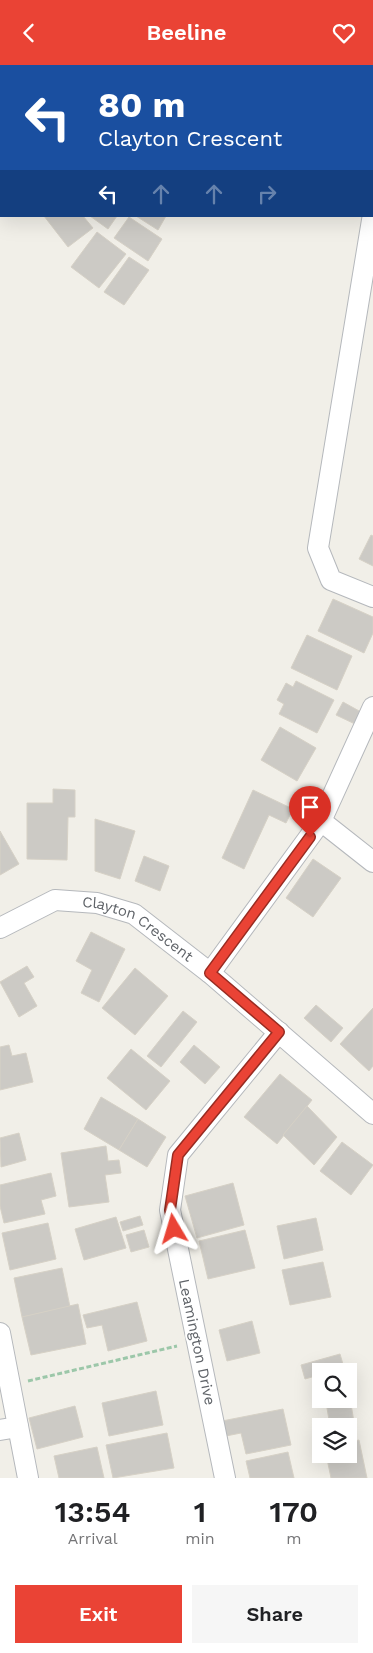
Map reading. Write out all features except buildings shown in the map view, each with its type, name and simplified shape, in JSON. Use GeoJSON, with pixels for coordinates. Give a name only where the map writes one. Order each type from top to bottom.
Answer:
{"type":"FeatureCollection","features":[{"type":"Feature","properties":{"kind":"street"},"geometry":{"type":"LineString","coordinates":[[373,217],[318,548],[331,580],[373,597]]}},
{"type":"Feature","properties":{"kind":"street"},"geometry":{"type":"LineString","coordinates":[[210,973],[321,821],[373,707]]}},
{"type":"Feature","properties":{"kind":"street"},"geometry":{"type":"LineString","coordinates":[[321,821],[373,861]]}},
{"type":"Feature","properties":{"kind":"street","name":"Clayton Crescent"},"geometry":{"type":"LineString","coordinates":[[0,928],[55,900],[97,903],[134,914],[210,973],[373,1114]]}},
{"type":"Feature","properties":{"kind":"street","name":"Leamington Drive"},"geometry":{"type":"LineString","coordinates":[[225,1478],[170,1210],[178,1155],[279,1032]]}},
{"type":"Feature","properties":{"kind":"street"},"geometry":{"type":"LineString","coordinates":[[0,1333],[10,1385],[9,1428],[28,1478]]}},
{"type":"Feature","properties":{"kind":"path"},"geometry":{"type":"LineString","coordinates":[[10,1385],[197,1341]]}},
{"type":"Feature","properties":{"kind":"route"},"geometry":{"type":"LineString","coordinates":[[174,1229],[170,1210],[178,1155],[279,1032],[210,973],[310,837]]}}]}
